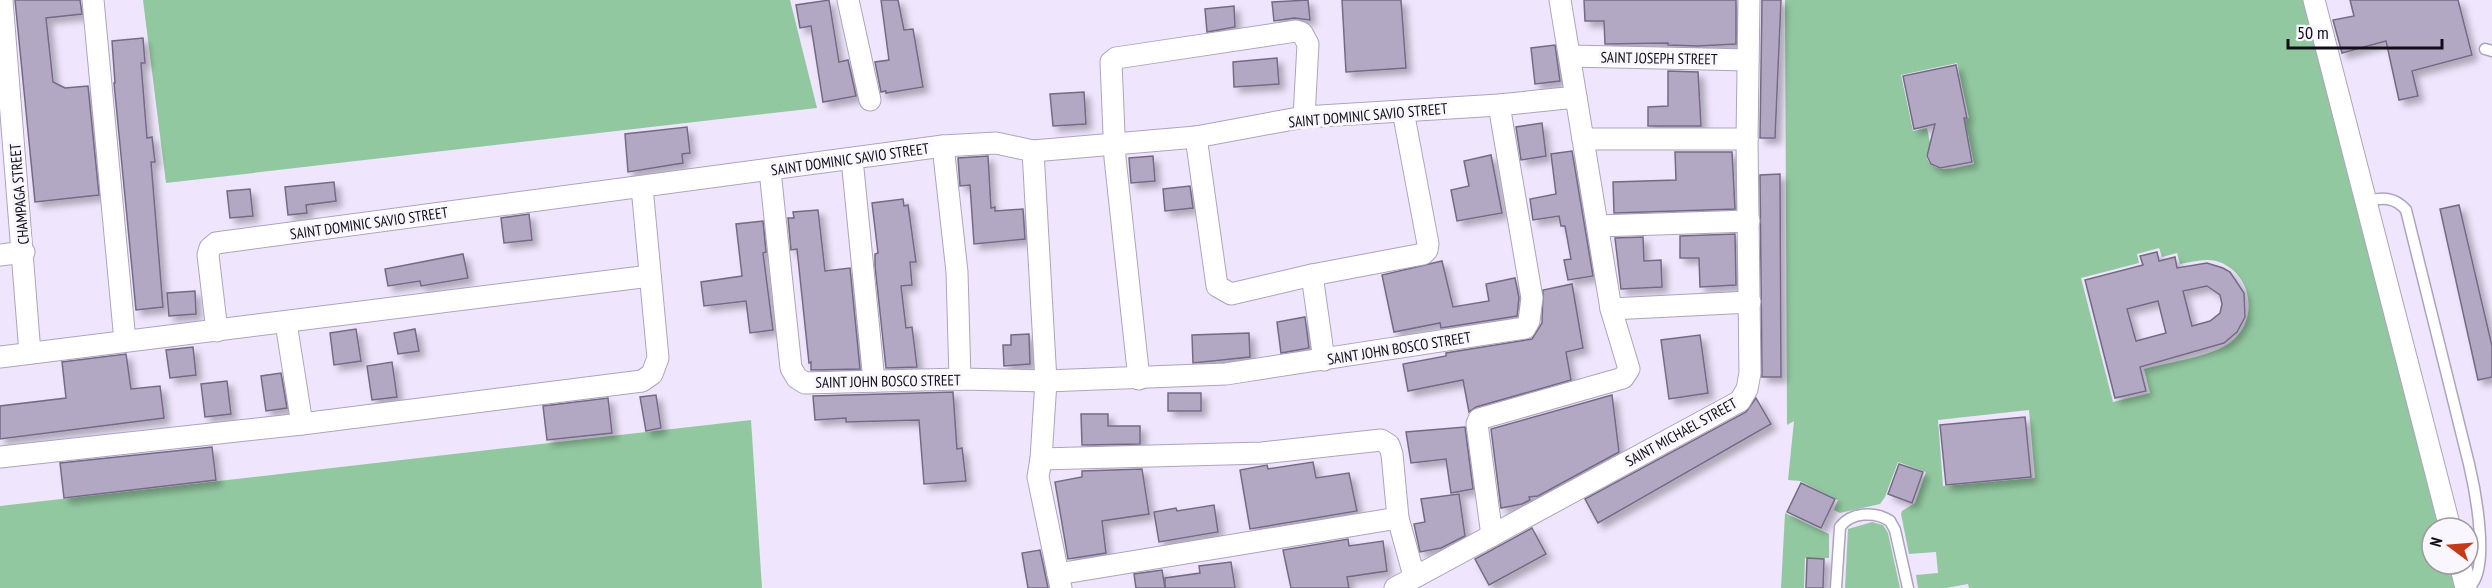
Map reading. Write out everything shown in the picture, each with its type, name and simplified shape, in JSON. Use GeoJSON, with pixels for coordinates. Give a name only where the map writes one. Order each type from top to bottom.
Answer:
{"type":"FeatureCollection","features":[{"type":"Feature","properties":{"kind":"street","name":"CHAMPAGA STREET"},"geometry":{"type":"LineString","coordinates":[[2,0],[24,252],[30,353]]}},
{"type":"Feature","properties":{"kind":"street"},"geometry":{"type":"LineString","coordinates":[[93,0],[125,341]]}},
{"type":"Feature","properties":{"kind":"street"},"geometry":{"type":"LineString","coordinates":[[848,0],[870,100]]}},
{"type":"Feature","properties":{"kind":"street"},"geometry":{"type":"LineString","coordinates":[[1492,536],[1478,420],[1481,417],[1623,378],[1629,369],[1611,309],[1560,0]]}},
{"type":"Feature","properties":{"kind":"street","name":"SAINT MICHAEL STREET"},"geometry":{"type":"LineString","coordinates":[[1395,588],[1740,400],[1747,389],[1750,374],[1746,140],[1749,0]]}},
{"type":"Feature","properties":{"kind":"street"},"geometry":{"type":"LineString","coordinates":[[2314,0],[2447,516]]}},
{"type":"Feature","properties":{"kind":"street"},"geometry":{"type":"LineString","coordinates":[[1139,379],[1115,144],[1110,65],[1113,59],[1296,31],[1302,33],[1308,44],[1304,117]]}},
{"type":"Feature","properties":{"kind":"street","name":"SAINT JOSEPH STREET"},"geometry":{"type":"LineString","coordinates":[[1570,56],[1748,60]]}},
{"type":"Feature","properties":{"kind":"street","name":"SAINT DOMINIC SAVIO STREET"},"geometry":{"type":"LineString","coordinates":[[217,331],[208,255],[210,248],[216,243],[770,171],[943,146],[996,143],[1033,151],[1196,137],[1304,117],[1499,105],[1576,97]]}},
{"type":"Feature","properties":{"kind":"street","name":"SAINT JOHN BOSCO STREET"},"geometry":{"type":"LineString","coordinates":[[770,171],[794,374],[805,382],[960,379],[1046,381],[1226,374],[1525,328],[1529,321],[1533,298],[1499,105]]}},
{"type":"Feature","properties":{"kind":"street"},"geometry":{"type":"LineString","coordinates":[[1196,137],[1217,286],[1231,294],[1312,275],[1423,254],[1427,250],[1428,244],[1403,111]]}},
{"type":"Feature","properties":{"kind":"street"},"geometry":{"type":"LineString","coordinates":[[1583,139],[1746,140]]}},
{"type":"Feature","properties":{"kind":"street"},"geometry":{"type":"LineString","coordinates":[[943,146],[957,272],[960,379]]}},
{"type":"Feature","properties":{"kind":"street"},"geometry":{"type":"LineString","coordinates":[[1033,151],[1046,381],[1038,477],[1060,581],[1398,518]]}},
{"type":"Feature","properties":{"kind":"street"},"geometry":{"type":"LineString","coordinates":[[852,159],[874,381]]}},
{"type":"Feature","properties":{"kind":"street"},"geometry":{"type":"LineString","coordinates":[[0,457],[302,424],[642,381],[652,374],[658,358],[642,187]]}},
{"type":"Feature","properties":{"kind":"street"},"geometry":{"type":"LineString","coordinates":[[1598,226],[1749,221]]}},
{"type":"Feature","properties":{"kind":"street"},"geometry":{"type":"LineString","coordinates":[[0,255],[24,252]]}},
{"type":"Feature","properties":{"kind":"street"},"geometry":{"type":"LineString","coordinates":[[1312,275],[1324,360]]}},
{"type":"Feature","properties":{"kind":"street"},"geometry":{"type":"LineString","coordinates":[[0,357],[650,276]]}},
{"type":"Feature","properties":{"kind":"street"},"geometry":{"type":"LineString","coordinates":[[1611,309],[1750,302]]}},
{"type":"Feature","properties":{"kind":"street"},"geometry":{"type":"LineString","coordinates":[[286,323],[302,424]]}},
{"type":"Feature","properties":{"kind":"street"},"geometry":{"type":"LineString","coordinates":[[1041,459],[1262,453],[1381,440],[1389,445],[1392,454],[1398,518],[1414,576]]}},
{"type":"Feature","properties":{"kind":"lane"},"geometry":{"type":"LineString","coordinates":[[2367,201],[2388,199],[2401,203],[2406,210],[2476,500],[2483,561],[2478,579],[2467,588]]}},
{"type":"Feature","properties":{"kind":"lane"},"geometry":{"type":"LineString","coordinates":[[1836,588],[1840,527],[1848,518],[1871,514],[1890,521],[1895,530],[1908,588]]}},
{"type":"Feature","properties":{"kind":"green space"},"geometry":{"type":"Polygon","coordinates":[[[143,0],[790,0],[817,108],[166,183],[143,0]]]}},
{"type":"Feature","properties":{"kind":"green space"},"geometry":{"type":"Polygon","coordinates":[[[1785,0],[2309,0],[2440,516],[2420,516],[2420,576],[2455,576],[2458,588],[1969,588],[1968,584],[1946,588],[1918,588],[1916,575],[1938,573],[1936,552],[1909,554],[1901,514],[1915,503],[1926,472],[1898,462],[1885,497],[1880,504],[1840,513],[1834,510],[1838,500],[1800,481],[1788,480],[1794,421],[1787,425],[1785,0]],[[1957,63],[1901,75],[1913,131],[1927,128],[1930,143],[1926,156],[1934,167],[1946,169],[1974,164],[1968,134],[1952,136],[1949,123],[1969,118],[1957,63]],[[2159,248],[2137,254],[2139,263],[2081,278],[2113,402],[2150,393],[2144,369],[2212,352],[2223,347],[2240,333],[2246,321],[2248,297],[2238,275],[2228,266],[2207,260],[2180,264],[2177,253],[2162,257],[2159,248]],[[2029,410],[1938,420],[1943,486],[2035,478],[2029,410]]]}},
{"type":"Feature","properties":{"kind":"green space"},"geometry":{"type":"Polygon","coordinates":[[[751,420],[762,588],[0,588],[0,506],[751,420]]]}},
{"type":"Feature","properties":{"kind":"green space"},"geometry":{"type":"Polygon","coordinates":[[[1785,513],[1829,534],[1829,558],[1805,558],[1804,588],[1781,588],[1785,513]]]}},
{"type":"Feature","properties":{"kind":"green space"},"geometry":{"type":"Polygon","coordinates":[[[1872,522],[1883,525],[1888,533],[1900,588],[1845,588],[1848,529],[1872,522]]]}},
{"type":"Feature","properties":{"kind":"building"},"geometry":{"type":"Polygon","coordinates":[[[15,0],[80,0],[82,14],[46,18],[53,82],[65,88],[88,86],[99,195],[35,202],[15,0]]]}},
{"type":"Feature","properties":{"kind":"building"},"geometry":{"type":"Polygon","coordinates":[[[829,0],[839,62],[848,60],[856,96],[823,102],[811,26],[800,28],[796,5],[829,0]]]}},
{"type":"Feature","properties":{"kind":"building"},"geometry":{"type":"Polygon","coordinates":[[[881,0],[898,0],[904,30],[913,29],[923,87],[881,92],[875,62],[889,60],[881,0]]]}},
{"type":"Feature","properties":{"kind":"building"},"geometry":{"type":"Polygon","coordinates":[[[1308,0],[1310,20],[1294,18],[1274,21],[1272,2],[1308,0]]]}},
{"type":"Feature","properties":{"kind":"building"},"geometry":{"type":"Polygon","coordinates":[[[1342,0],[1401,0],[1406,68],[1346,72],[1342,0]]]}},
{"type":"Feature","properties":{"kind":"building"},"geometry":{"type":"Polygon","coordinates":[[[1584,0],[1736,0],[1736,44],[1698,46],[1668,45],[1668,43],[1605,44],[1604,21],[1585,21],[1584,0]]]}},
{"type":"Feature","properties":{"kind":"building"},"geometry":{"type":"Polygon","coordinates":[[[1762,0],[1781,0],[1775,138],[1760,138],[1762,0]]]}},
{"type":"Feature","properties":{"kind":"building"},"geometry":{"type":"Polygon","coordinates":[[[2350,0],[2458,0],[2472,55],[2412,71],[2418,96],[2399,100],[2386,41],[2342,53],[2333,20],[2354,16],[2350,0]]]}},
{"type":"Feature","properties":{"kind":"building"},"geometry":{"type":"Polygon","coordinates":[[[1234,6],[1235,27],[1207,32],[1205,9],[1234,6]]]}},
{"type":"Feature","properties":{"kind":"building"},"geometry":{"type":"Polygon","coordinates":[[[143,38],[145,63],[141,63],[147,138],[152,137],[155,162],[151,162],[163,307],[136,310],[112,41],[143,38]]]}},
{"type":"Feature","properties":{"kind":"building"},"geometry":{"type":"Polygon","coordinates":[[[1555,45],[1560,81],[1535,84],[1531,48],[1555,45]]]}},
{"type":"Feature","properties":{"kind":"building"},"geometry":{"type":"Polygon","coordinates":[[[1277,58],[1279,84],[1234,87],[1233,62],[1277,58]]]}},
{"type":"Feature","properties":{"kind":"building"},"geometry":{"type":"Polygon","coordinates":[[[1956,65],[1967,118],[1964,118],[1972,162],[1940,168],[1931,164],[1927,156],[1935,124],[1914,129],[1903,76],[1956,65]]]}},
{"type":"Feature","properties":{"kind":"building"},"geometry":{"type":"Polygon","coordinates":[[[1668,71],[1698,72],[1701,126],[1648,126],[1648,107],[1668,106],[1668,71]]]}},
{"type":"Feature","properties":{"kind":"building"},"geometry":{"type":"Polygon","coordinates":[[[1084,92],[1086,124],[1053,126],[1050,94],[1084,92]]]}},
{"type":"Feature","properties":{"kind":"building"},"geometry":{"type":"Polygon","coordinates":[[[1542,123],[1546,156],[1521,160],[1516,127],[1542,123]]]}},
{"type":"Feature","properties":{"kind":"building"},"geometry":{"type":"Polygon","coordinates":[[[687,127],[690,153],[682,154],[683,163],[628,172],[625,134],[687,127]]]}},
{"type":"Feature","properties":{"kind":"building"},"geometry":{"type":"Polygon","coordinates":[[[1572,151],[1593,276],[1568,280],[1564,260],[1571,259],[1565,226],[1561,226],[1559,216],[1533,220],[1530,199],[1556,194],[1551,154],[1572,151]]]}},
{"type":"Feature","properties":{"kind":"building"},"geometry":{"type":"Polygon","coordinates":[[[1675,152],[1732,152],[1735,209],[1614,213],[1613,182],[1676,180],[1675,152]]]}},
{"type":"Feature","properties":{"kind":"building"},"geometry":{"type":"Polygon","coordinates":[[[1491,155],[1502,213],[1457,221],[1451,190],[1469,186],[1464,161],[1491,155]]]}},
{"type":"Feature","properties":{"kind":"building"},"geometry":{"type":"Polygon","coordinates":[[[988,156],[991,208],[995,207],[995,211],[1023,209],[1025,239],[974,244],[970,185],[960,186],[958,158],[988,156]]]}},
{"type":"Feature","properties":{"kind":"building"},"geometry":{"type":"Polygon","coordinates":[[[1153,156],[1155,181],[1131,183],[1129,158],[1153,156]]]}},
{"type":"Feature","properties":{"kind":"building"},"geometry":{"type":"Polygon","coordinates":[[[1780,174],[1781,377],[1762,377],[1760,175],[1780,174]]]}},
{"type":"Feature","properties":{"kind":"building"},"geometry":{"type":"Polygon","coordinates":[[[334,182],[336,201],[306,205],[307,213],[288,215],[285,187],[334,182]]]}},
{"type":"Feature","properties":{"kind":"building"},"geometry":{"type":"Polygon","coordinates":[[[1190,186],[1193,208],[1165,211],[1163,189],[1190,186]]]}},
{"type":"Feature","properties":{"kind":"building"},"geometry":{"type":"Polygon","coordinates":[[[250,189],[253,216],[230,218],[227,191],[250,189]]]}},
{"type":"Feature","properties":{"kind":"building"},"geometry":{"type":"Polygon","coordinates":[[[903,199],[904,206],[908,205],[916,262],[910,262],[912,285],[901,286],[906,328],[912,327],[917,367],[886,368],[875,266],[875,254],[878,253],[872,203],[903,199]]]}},
{"type":"Feature","properties":{"kind":"building"},"geometry":{"type":"Polygon","coordinates":[[[2459,205],[2492,346],[2492,377],[2478,380],[2440,209],[2459,205]]]}},
{"type":"Feature","properties":{"kind":"building"},"geometry":{"type":"Polygon","coordinates":[[[818,210],[825,271],[850,268],[860,369],[811,370],[811,362],[809,363],[797,249],[791,250],[788,218],[794,218],[793,212],[818,210]]]}},
{"type":"Feature","properties":{"kind":"building"},"geometry":{"type":"Polygon","coordinates":[[[529,214],[532,240],[504,243],[501,218],[529,214]]]}},
{"type":"Feature","properties":{"kind":"building"},"geometry":{"type":"Polygon","coordinates":[[[763,221],[766,252],[763,253],[773,330],[750,333],[746,301],[704,306],[701,282],[742,276],[736,224],[763,221]]]}},
{"type":"Feature","properties":{"kind":"building"},"geometry":{"type":"Polygon","coordinates":[[[1735,234],[1736,285],[1700,287],[1699,258],[1680,258],[1680,236],[1735,234]]]}},
{"type":"Feature","properties":{"kind":"building"},"geometry":{"type":"Polygon","coordinates":[[[1643,237],[1644,261],[1661,260],[1662,287],[1621,289],[1615,238],[1643,237]]]}},
{"type":"Feature","properties":{"kind":"building"},"geometry":{"type":"Polygon","coordinates":[[[2157,252],[2159,261],[2175,257],[2177,268],[2207,263],[2230,272],[2244,293],[2245,317],[2237,332],[2224,343],[2140,367],[2146,391],[2115,398],[2085,280],[2143,265],[2140,256],[2157,252]],[[2207,286],[2183,291],[2192,326],[2210,321],[2220,313],[2222,304],[2220,295],[2207,286]],[[2158,301],[2127,309],[2136,341],[2166,333],[2158,301]]]}},
{"type":"Feature","properties":{"kind":"building"},"geometry":{"type":"Polygon","coordinates":[[[463,254],[468,278],[421,286],[420,281],[388,286],[385,269],[463,254]]]}},
{"type":"Feature","properties":{"kind":"building"},"geometry":{"type":"Polygon","coordinates":[[[1442,261],[1453,307],[1489,301],[1486,284],[1515,278],[1519,298],[1517,316],[1441,328],[1440,323],[1394,332],[1382,275],[1442,261]]]}},
{"type":"Feature","properties":{"kind":"building"},"geometry":{"type":"Polygon","coordinates":[[[1572,284],[1583,348],[1566,352],[1571,380],[1476,407],[1469,412],[1463,380],[1408,391],[1403,364],[1446,356],[1446,353],[1532,339],[1542,323],[1543,290],[1572,284]]]}},
{"type":"Feature","properties":{"kind":"building"},"geometry":{"type":"Polygon","coordinates":[[[195,291],[196,314],[169,316],[167,293],[195,291]]]}},
{"type":"Feature","properties":{"kind":"building"},"geometry":{"type":"Polygon","coordinates":[[[1305,317],[1309,348],[1281,353],[1277,322],[1305,317]]]}},
{"type":"Feature","properties":{"kind":"building"},"geometry":{"type":"Polygon","coordinates":[[[356,329],[361,361],[334,365],[330,333],[356,329]]]}},
{"type":"Feature","properties":{"kind":"building"},"geometry":{"type":"Polygon","coordinates":[[[415,329],[419,351],[398,354],[394,333],[415,329]]]}},
{"type":"Feature","properties":{"kind":"building"},"geometry":{"type":"Polygon","coordinates":[[[1249,333],[1250,357],[1193,363],[1192,335],[1249,333]]]}},
{"type":"Feature","properties":{"kind":"building"},"geometry":{"type":"Polygon","coordinates":[[[1029,334],[1030,364],[1004,366],[1003,345],[1011,345],[1011,335],[1029,334]]]}},
{"type":"Feature","properties":{"kind":"building"},"geometry":{"type":"Polygon","coordinates":[[[1700,335],[1708,393],[1669,399],[1661,340],[1700,335]]]}},
{"type":"Feature","properties":{"kind":"building"},"geometry":{"type":"Polygon","coordinates":[[[193,347],[196,375],[170,378],[166,350],[193,347]]]}},
{"type":"Feature","properties":{"kind":"building"},"geometry":{"type":"Polygon","coordinates":[[[126,354],[131,389],[160,386],[164,418],[0,439],[0,406],[66,398],[62,362],[126,354]]]}},
{"type":"Feature","properties":{"kind":"building"},"geometry":{"type":"Polygon","coordinates":[[[392,362],[397,397],[372,400],[367,366],[392,362]]]}},
{"type":"Feature","properties":{"kind":"building"},"geometry":{"type":"Polygon","coordinates":[[[281,373],[287,408],[266,411],[261,376],[281,373]]]}},
{"type":"Feature","properties":{"kind":"building"},"geometry":{"type":"Polygon","coordinates":[[[227,381],[231,414],[205,417],[201,384],[227,381]]]}},
{"type":"Feature","properties":{"kind":"building"},"geometry":{"type":"Polygon","coordinates":[[[953,392],[957,449],[962,448],[966,481],[924,484],[919,420],[846,422],[846,418],[815,420],[813,396],[953,392]]]}},
{"type":"Feature","properties":{"kind":"building"},"geometry":{"type":"Polygon","coordinates":[[[1168,393],[1201,393],[1201,411],[1168,411],[1168,393]]]}},
{"type":"Feature","properties":{"kind":"building"},"geometry":{"type":"Polygon","coordinates":[[[656,395],[661,428],[646,431],[640,397],[656,395]]]}},
{"type":"Feature","properties":{"kind":"building"},"geometry":{"type":"Polygon","coordinates":[[[1612,395],[1619,452],[1538,496],[1529,497],[1530,500],[1522,504],[1501,508],[1491,429],[1612,395]]]}},
{"type":"Feature","properties":{"kind":"building"},"geometry":{"type":"Polygon","coordinates":[[[608,398],[612,433],[547,440],[543,406],[608,398]]]}},
{"type":"Feature","properties":{"kind":"building"},"geometry":{"type":"Polygon","coordinates":[[[1756,398],[1771,424],[1598,523],[1585,499],[1746,412],[1756,398]]]}},
{"type":"Feature","properties":{"kind":"building"},"geometry":{"type":"Polygon","coordinates":[[[1081,414],[1108,414],[1108,426],[1140,426],[1140,444],[1082,445],[1081,414]]]}},
{"type":"Feature","properties":{"kind":"building"},"geometry":{"type":"Polygon","coordinates":[[[2025,417],[2031,477],[1946,485],[1940,425],[2025,417]]]}},
{"type":"Feature","properties":{"kind":"building"},"geometry":{"type":"Polygon","coordinates":[[[1465,427],[1473,489],[1451,493],[1446,459],[1411,463],[1406,432],[1465,427]]]}},
{"type":"Feature","properties":{"kind":"building"},"geometry":{"type":"Polygon","coordinates":[[[212,447],[216,480],[64,498],[60,463],[212,447]]]}},
{"type":"Feature","properties":{"kind":"building"},"geometry":{"type":"Polygon","coordinates":[[[1313,462],[1316,478],[1349,473],[1357,511],[1250,529],[1240,470],[1267,465],[1268,469],[1313,462]]]}},
{"type":"Feature","properties":{"kind":"building"},"geometry":{"type":"Polygon","coordinates":[[[1899,464],[1923,472],[1912,503],[1888,494],[1899,464]]]}},
{"type":"Feature","properties":{"kind":"building"},"geometry":{"type":"Polygon","coordinates":[[[1142,469],[1149,514],[1102,521],[1106,553],[1068,559],[1055,482],[1082,477],[1082,471],[1142,469]]]}},
{"type":"Feature","properties":{"kind":"building"},"geometry":{"type":"Polygon","coordinates":[[[1801,483],[1835,499],[1821,528],[1787,512],[1801,483]]]}},
{"type":"Feature","properties":{"kind":"building"},"geometry":{"type":"Polygon","coordinates":[[[1459,494],[1465,536],[1441,548],[1420,552],[1414,524],[1425,522],[1421,499],[1459,494]]]}},
{"type":"Feature","properties":{"kind":"building"},"geometry":{"type":"Polygon","coordinates":[[[1214,505],[1218,532],[1159,542],[1154,512],[1214,505]]]}},
{"type":"Feature","properties":{"kind":"building"},"geometry":{"type":"Polygon","coordinates":[[[1532,528],[1546,554],[1489,585],[1475,559],[1532,528]]]}},
{"type":"Feature","properties":{"kind":"building"},"geometry":{"type":"Polygon","coordinates":[[[1348,539],[1349,546],[1383,541],[1387,571],[1347,577],[1349,588],[1291,588],[1283,550],[1348,539]]]}},
{"type":"Feature","properties":{"kind":"building"},"geometry":{"type":"Polygon","coordinates":[[[1040,550],[1048,588],[1028,588],[1022,553],[1040,550]]]}},
{"type":"Feature","properties":{"kind":"building"},"geometry":{"type":"Polygon","coordinates":[[[1807,558],[1824,559],[1823,588],[1806,588],[1807,558]]]}},
{"type":"Feature","properties":{"kind":"building"},"geometry":{"type":"Polygon","coordinates":[[[1231,562],[1235,588],[1165,588],[1165,578],[1200,573],[1199,566],[1231,562]]]}},
{"type":"Feature","properties":{"kind":"building"},"geometry":{"type":"Polygon","coordinates":[[[1162,570],[1165,588],[1136,588],[1134,574],[1162,570]]]}}]}
